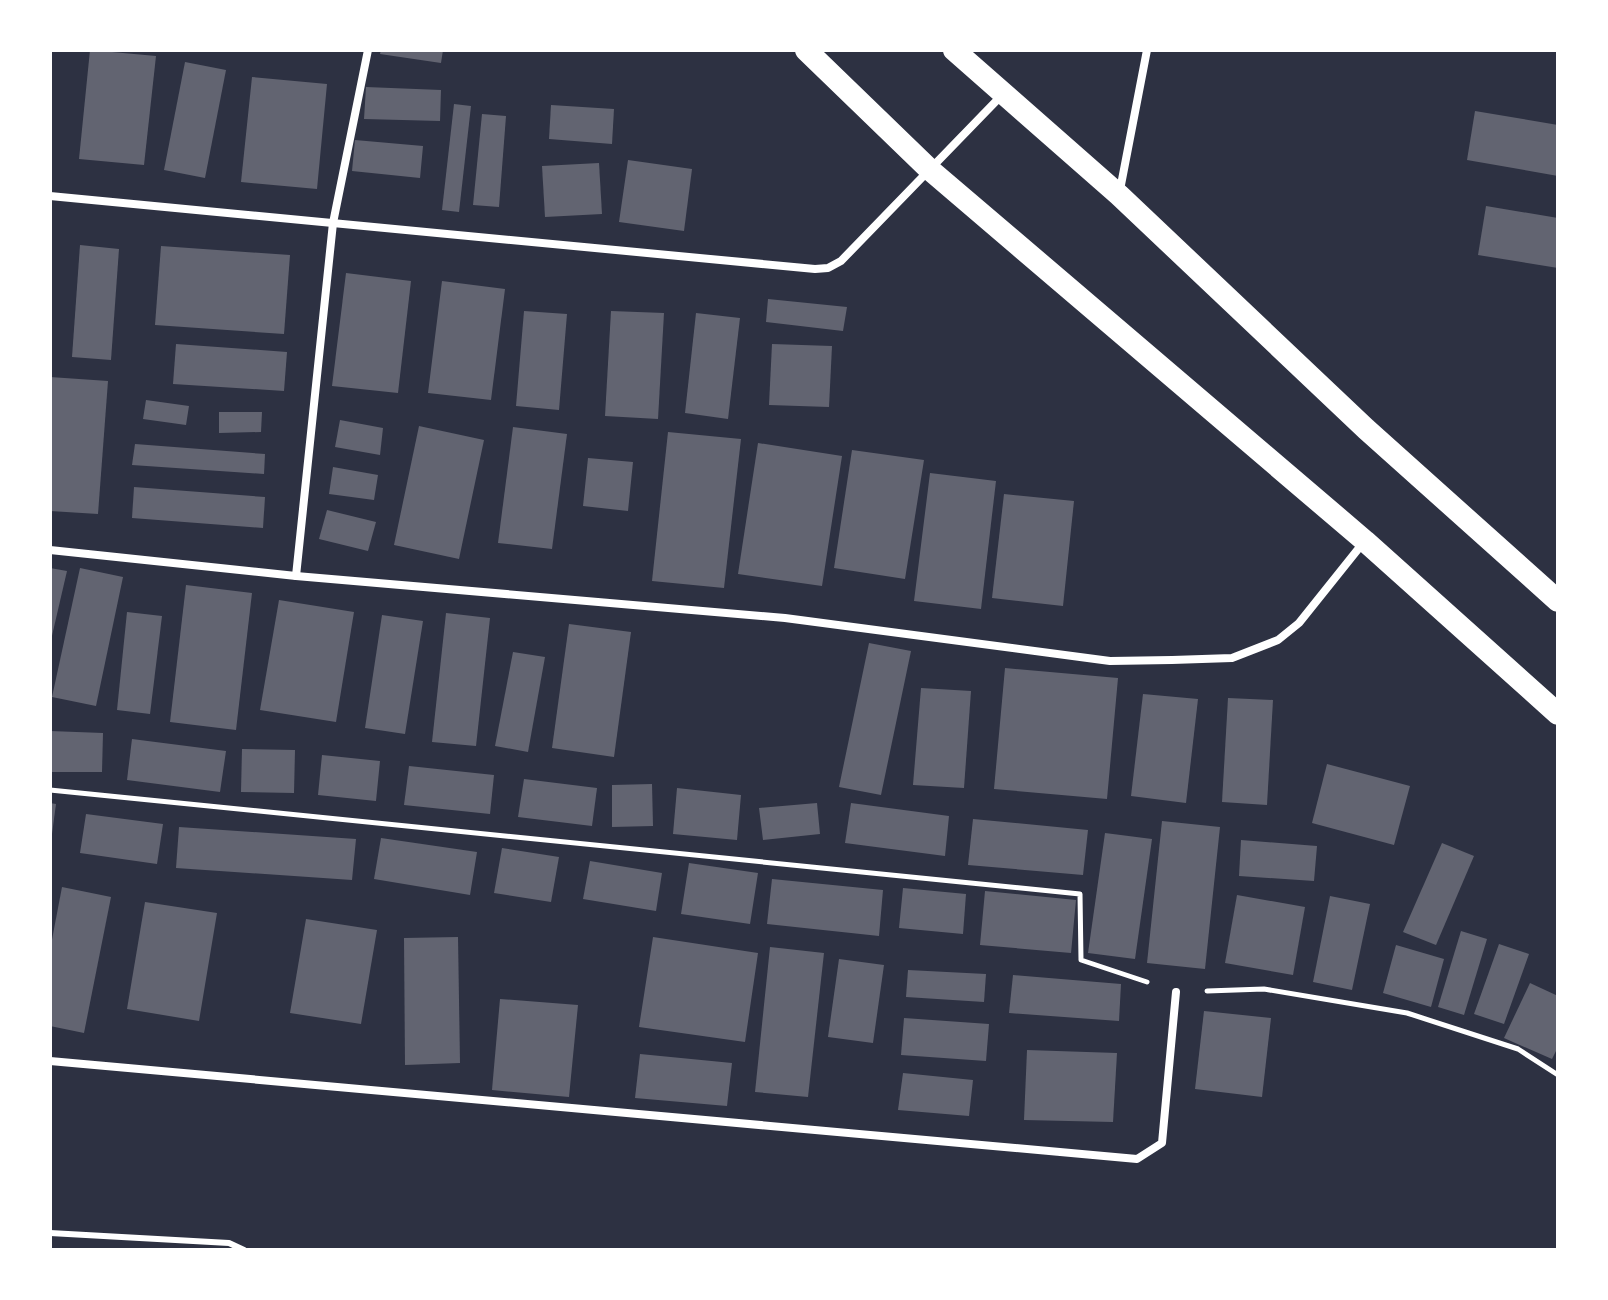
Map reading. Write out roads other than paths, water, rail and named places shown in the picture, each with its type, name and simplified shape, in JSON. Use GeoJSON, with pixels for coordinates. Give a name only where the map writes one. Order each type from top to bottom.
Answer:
{"type":"FeatureCollection","features":[{"type":"Feature","properties":{"kind":"highway"},"geometry":{"type":"LineString","coordinates":[[806,50],[929,169],[1365,541],[1558,714]]}},
{"type":"Feature","properties":{"kind":"highway"},"geometry":{"type":"LineString","coordinates":[[956,51],[1119,195],[1366,429],[1558,601]]}},
{"type":"Feature","properties":{"kind":"street"},"geometry":{"type":"LineString","coordinates":[[296,576],[333,223],[368,50]]}},
{"type":"Feature","properties":{"kind":"street"},"geometry":{"type":"LineString","coordinates":[[1119,195],[1147,50]]}},
{"type":"Feature","properties":{"kind":"street"},"geometry":{"type":"LineString","coordinates":[[50,196],[828,268],[841,261],[1004,94]]}},
{"type":"Feature","properties":{"kind":"street"},"geometry":{"type":"LineString","coordinates":[[50,550],[296,576],[785,618],[1110,661],[1232,658],[1278,640],[1299,623],[1365,541]]}},
{"type":"Feature","properties":{"kind":"street"},"geometry":{"type":"LineString","coordinates":[[50,1061],[1137,1159],[1162,1143],[1176,992]]}},
{"type":"Feature","properties":{"kind":"lane"},"geometry":{"type":"LineString","coordinates":[[50,1233],[229,1243],[244,1250]]}}]}
